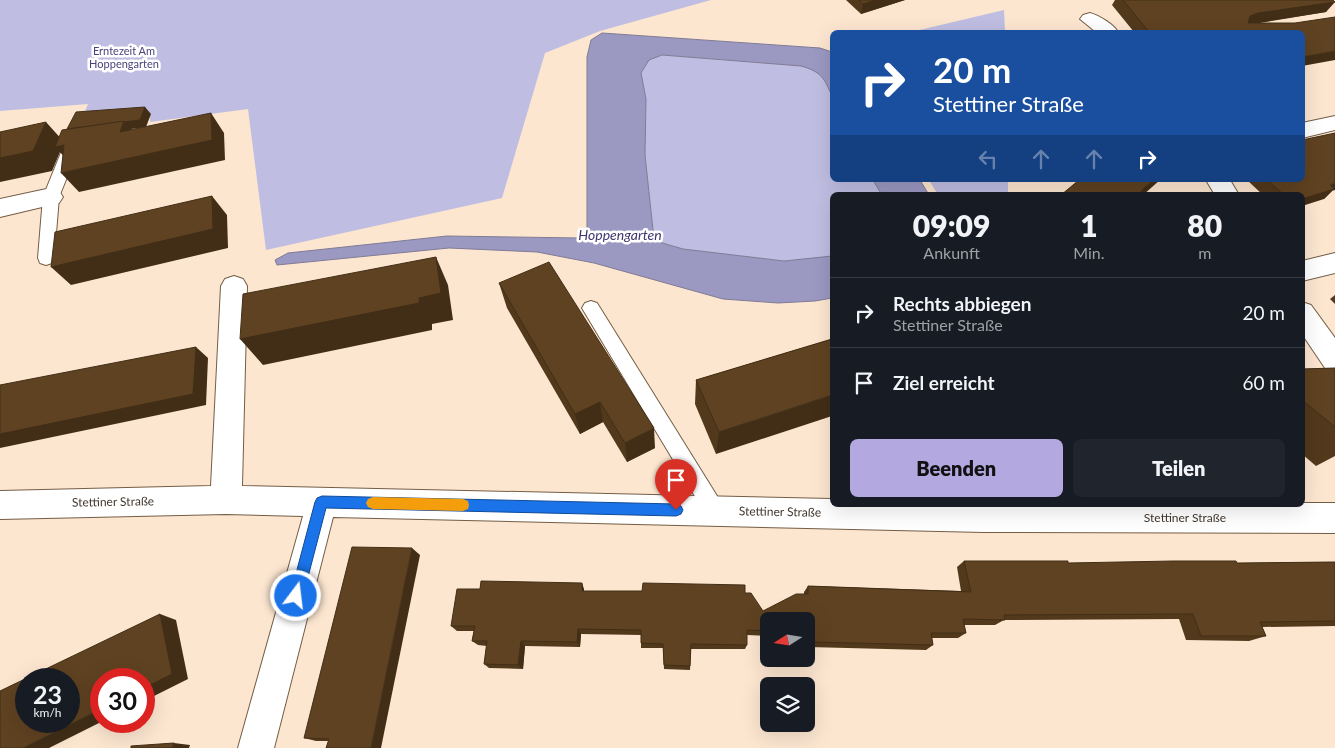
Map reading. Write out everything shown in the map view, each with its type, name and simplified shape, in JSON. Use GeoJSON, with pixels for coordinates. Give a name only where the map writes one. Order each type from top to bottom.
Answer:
{"type":"FeatureCollection","features":[{"type":"Feature","properties":{"kind":"street"},"geometry":{"type":"LineString","coordinates":[[1090,19],[1105,30]]}},
{"type":"Feature","properties":{"kind":"street"},"geometry":{"type":"LineString","coordinates":[[1305,130],[1335,123]]}},
{"type":"Feature","properties":{"kind":"street"},"geometry":{"type":"LineString","coordinates":[[0,208],[51,197]]}},
{"type":"Feature","properties":{"kind":"street"},"geometry":{"type":"LineString","coordinates":[[1305,270],[1335,263]]}},
{"type":"Feature","properties":{"kind":"street"},"geometry":{"type":"LineString","coordinates":[[226,500],[237,450],[234,286]]}},
{"type":"Feature","properties":{"kind":"street"},"geometry":{"type":"LineString","coordinates":[[1305,316],[1335,360]]}},
{"type":"Feature","properties":{"kind":"street","name":"Stettiner Straße"},"geometry":{"type":"LineString","coordinates":[[0,505],[226,500],[984,517],[1335,518]]}},
{"type":"Feature","properties":{"kind":"street"},"geometry":{"type":"LineString","coordinates":[[256,748],[322,502]]}},
{"type":"Feature","properties":{"kind":"lane"},"geometry":{"type":"LineString","coordinates":[[46,258],[51,197],[72,144],[82,142]]}},
{"type":"Feature","properties":{"kind":"lane"},"geometry":{"type":"LineString","coordinates":[[591,308],[715,511]]}},
{"type":"Feature","properties":{"kind":"green space","name":"Erntezeit Am Hoppengarten"},"geometry":{"type":"Polygon","coordinates":[[[0,0],[711,0],[600,31],[545,53],[502,198],[266,250],[248,109],[150,122],[150,114],[82,119],[88,104],[0,111],[0,0]]]}},
{"type":"Feature","properties":{"kind":"green space"},"geometry":{"type":"Polygon","coordinates":[[[1004,10],[1005,30],[919,30],[1004,10]]]}},
{"type":"Feature","properties":{"kind":"green space"},"geometry":{"type":"Polygon","coordinates":[[[662,55],[801,66],[814,70],[823,76],[830,92],[830,182],[874,182],[880,192],[830,192],[830,256],[784,261],[683,249],[659,242],[653,230],[645,155],[646,99],[641,73],[649,60],[662,55]]]}},
{"type":"Feature","properties":{"kind":"green space"},"geometry":{"type":"Polygon","coordinates":[[[930,182],[1008,182],[1008,192],[936,192],[930,182]]]}},
{"type":"Feature","properties":{"kind":"water","name":"Hoppengarten"},"geometry":{"type":"Polygon","coordinates":[[[602,33],[820,48],[830,51],[830,92],[818,73],[801,66],[662,55],[649,60],[641,73],[646,99],[645,155],[653,230],[659,242],[683,249],[784,261],[830,256],[830,298],[778,303],[723,299],[594,263],[537,252],[449,248],[277,265],[275,260],[288,253],[447,236],[579,238],[587,234],[587,57],[591,40],[602,33]]]}},
{"type":"Feature","properties":{"kind":"water"},"geometry":{"type":"Polygon","coordinates":[[[874,182],[921,182],[927,192],[880,192],[874,182]]]}},
{"type":"Feature","properties":{"kind":"building"},"geometry":{"type":"Polygon","coordinates":[[[859,0],[876,0],[863,4],[859,0]]]}},
{"type":"Feature","properties":{"kind":"building"},"geometry":{"type":"Polygon","coordinates":[[[1123,0],[1333,0],[1335,2],[1258,13],[1250,16],[1248,23],[1295,23],[1335,17],[1335,51],[1305,56],[1305,30],[1147,30],[1123,0]]]}},
{"type":"Feature","properties":{"kind":"building"},"geometry":{"type":"Polygon","coordinates":[[[145,107],[140,120],[67,129],[76,112],[145,107]]]}},
{"type":"Feature","properties":{"kind":"building"},"geometry":{"type":"Polygon","coordinates":[[[211,113],[212,140],[61,173],[64,145],[55,147],[62,130],[124,121],[120,132],[211,113]]]}},
{"type":"Feature","properties":{"kind":"building"},"geometry":{"type":"Polygon","coordinates":[[[46,122],[33,151],[0,158],[0,132],[46,122]]]}},
{"type":"Feature","properties":{"kind":"building"},"geometry":{"type":"Polygon","coordinates":[[[1335,133],[1335,183],[1330,185],[1334,189],[1305,198],[1305,192],[1281,192],[1269,182],[1305,182],[1305,139],[1335,133]]]}},
{"type":"Feature","properties":{"kind":"building"},"geometry":{"type":"Polygon","coordinates":[[[1077,182],[1151,182],[1139,192],[1065,192],[1077,182]]]}},
{"type":"Feature","properties":{"kind":"building"},"geometry":{"type":"Polygon","coordinates":[[[212,196],[213,229],[51,267],[55,232],[212,196]]]}},
{"type":"Feature","properties":{"kind":"building"},"geometry":{"type":"Polygon","coordinates":[[[436,257],[441,293],[419,298],[419,303],[240,339],[243,294],[436,257]]]}},
{"type":"Feature","properties":{"kind":"building"},"geometry":{"type":"Polygon","coordinates":[[[549,262],[654,428],[625,443],[600,402],[575,414],[499,283],[549,262]]]}},
{"type":"Feature","properties":{"kind":"building"},"geometry":{"type":"Polygon","coordinates":[[[830,340],[830,396],[719,432],[696,380],[830,340]]]}},
{"type":"Feature","properties":{"kind":"building"},"geometry":{"type":"Polygon","coordinates":[[[196,347],[193,394],[0,434],[0,385],[196,347]]]}},
{"type":"Feature","properties":{"kind":"building"},"geometry":{"type":"Polygon","coordinates":[[[1335,368],[1335,427],[1305,402],[1305,369],[1335,368]]]}},
{"type":"Feature","properties":{"kind":"building"},"geometry":{"type":"Polygon","coordinates":[[[352,547],[412,548],[371,748],[326,748],[329,739],[304,738],[352,547]]]}},
{"type":"Feature","properties":{"kind":"building"},"geometry":{"type":"Polygon","coordinates":[[[964,561],[1068,561],[1068,563],[1173,561],[1236,561],[1237,563],[1335,562],[1335,621],[1260,622],[1266,636],[1201,636],[1193,614],[1004,615],[1005,620],[963,619],[966,633],[931,633],[933,645],[815,642],[815,612],[760,612],[760,631],[747,630],[747,645],[691,644],[690,666],[664,665],[663,644],[641,643],[641,630],[578,629],[577,642],[521,641],[518,665],[484,664],[487,641],[472,641],[475,626],[451,626],[457,589],[480,589],[481,581],[582,583],[582,591],[642,591],[643,583],[745,585],[745,593],[751,593],[763,611],[796,594],[808,594],[808,586],[971,592],[964,561]]]}},
{"type":"Feature","properties":{"kind":"building"},"geometry":{"type":"Polygon","coordinates":[[[160,614],[172,674],[155,682],[155,668],[90,668],[90,714],[80,720],[80,668],[48,668],[160,614]]]}},
{"type":"Feature","properties":{"kind":"building"},"geometry":{"type":"Polygon","coordinates":[[[15,684],[15,733],[53,733],[23,748],[0,748],[0,691],[15,684]]]}},
{"type":"Feature","properties":{"kind":"building"},"geometry":{"type":"Polygon","coordinates":[[[174,743],[172,748],[131,748],[131,746],[174,743]]]}},
{"type":"Feature","properties":{"kind":"slow traffic"},"geometry":{"type":"LineString","coordinates":[[373,503],[463,505]]}},
{"type":"Feature","properties":{"kind":"route"},"geometry":{"type":"LineString","coordinates":[[296,596],[322,502],[676,510]]}}]}
